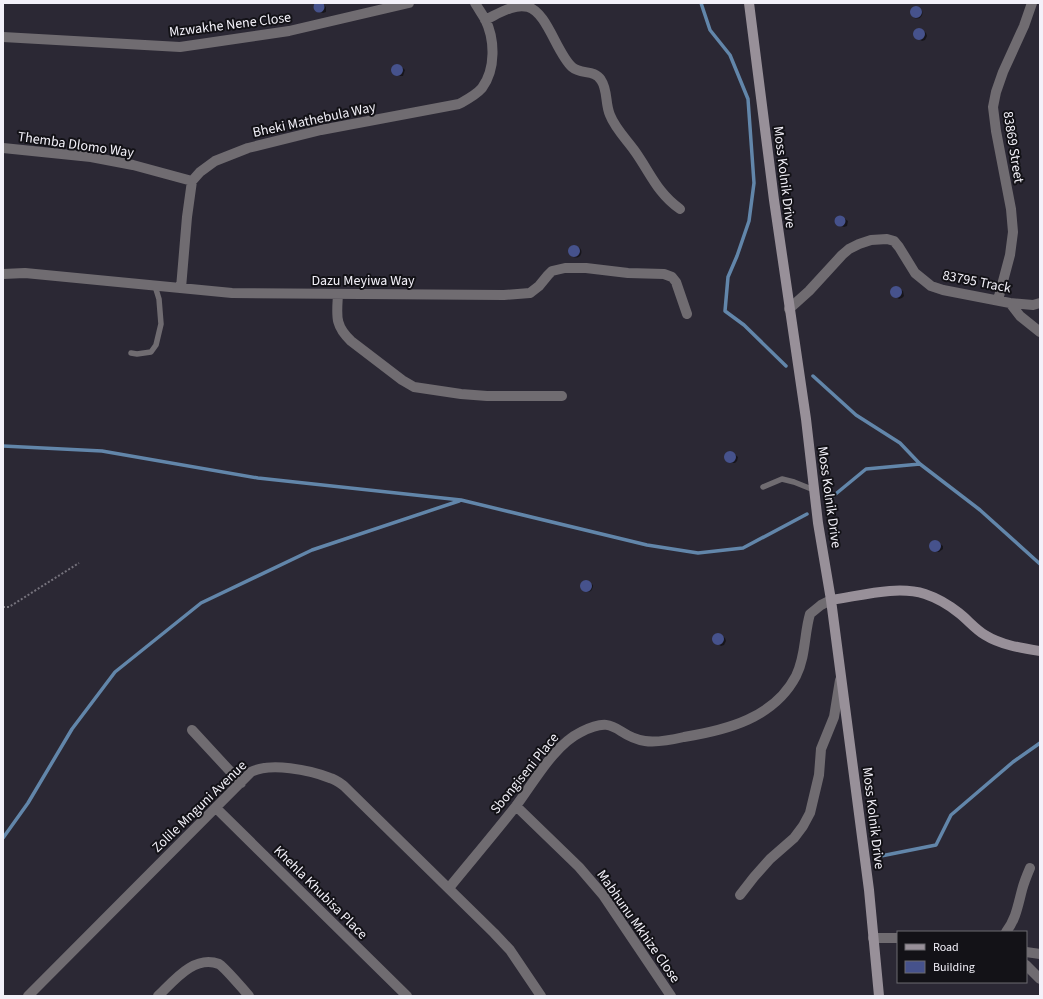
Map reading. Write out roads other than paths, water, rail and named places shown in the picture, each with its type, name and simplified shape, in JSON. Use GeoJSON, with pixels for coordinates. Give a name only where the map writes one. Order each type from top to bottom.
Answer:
{"type":"FeatureCollection","features":[{"type":"Feature","properties":{"kind":"main road","name":"Moss Kolnik Drive"},"geometry":{"type":"LineString","coordinates":[[749,3],[774,200],[815,490],[818,523],[831,600],[869,890],[879,996]]}},
{"type":"Feature","properties":{"kind":"main road"},"geometry":{"type":"LineString","coordinates":[[831,600],[894,591],[924,593],[944,602],[959,612],[985,635],[1019,647],[1040,650]]}},
{"type":"Feature","properties":{"kind":"street","name":"Mzwakhe Nene Close"},"geometry":{"type":"LineString","coordinates":[[3,37],[180,47],[289,31],[410,3]]}},
{"type":"Feature","properties":{"kind":"street"},"geometry":{"type":"LineString","coordinates":[[475,3],[485,20],[516,6],[530,8],[537,12],[571,66],[581,71],[596,74],[602,81],[608,112],[613,122],[635,151],[661,192],[670,203],[680,209]]}},
{"type":"Feature","properties":{"kind":"street","name":"83869 Street"},"geometry":{"type":"LineString","coordinates":[[998,300],[1010,255],[1013,232],[1011,209],[996,131],[993,107],[996,92],[1024,26],[1032,3]]}},
{"type":"Feature","properties":{"kind":"street","name":"Bheki Mathebula Way"},"geometry":{"type":"LineString","coordinates":[[192,181],[200,172],[214,161],[248,148],[321,130],[459,104],[475,95],[482,87],[491,71],[492,52],[485,20]]}},
{"type":"Feature","properties":{"kind":"street","name":"Themba Dlomo Way"},"geometry":{"type":"LineString","coordinates":[[3,148],[91,157],[192,181]]}},
{"type":"Feature","properties":{"kind":"street"},"geometry":{"type":"LineString","coordinates":[[181,288],[187,217],[192,181]]}},
{"type":"Feature","properties":{"kind":"street","name":"83795 Track"},"geometry":{"type":"LineString","coordinates":[[789,309],[809,291],[849,249],[871,240],[887,239],[894,241],[915,273],[931,286],[943,290],[1010,303],[1033,305],[1040,303]]}},
{"type":"Feature","properties":{"kind":"street","name":"Dazu Meyiwa Way"},"geometry":{"type":"LineString","coordinates":[[3,274],[25,273],[232,293],[504,295],[530,293],[539,286],[552,271],[565,268],[586,268],[628,273],[654,273],[668,275],[676,282],[687,314]]}},
{"type":"Feature","properties":{"kind":"street"},"geometry":{"type":"LineString","coordinates":[[338,294],[337,318],[343,333],[351,341],[402,380],[414,387],[487,396],[562,396]]}},
{"type":"Feature","properties":{"kind":"street"},"geometry":{"type":"LineString","coordinates":[[1010,303],[1020,316],[1040,332]]}},
{"type":"Feature","properties":{"kind":"street","name":"Sbongiseni Place"},"geometry":{"type":"LineString","coordinates":[[449,888],[516,806],[560,747],[570,738],[598,724],[608,724],[633,738],[644,742],[656,742],[721,730],[741,723],[763,712],[789,688],[796,676],[804,650],[810,614],[820,605],[831,600]]}},
{"type":"Feature","properties":{"kind":"street"},"geometry":{"type":"LineString","coordinates":[[740,895],[770,859],[794,838],[810,813],[819,775],[821,749],[834,717],[837,704],[840,672]]}},
{"type":"Feature","properties":{"kind":"street"},"geometry":{"type":"LineString","coordinates":[[192,730],[241,783]]}},
{"type":"Feature","properties":{"kind":"street","name":"Zolile Mnguni Avenue"},"geometry":{"type":"LineString","coordinates":[[28,996],[251,772],[265,767],[291,769],[317,774],[332,778],[344,786],[449,888],[510,950],[541,996]]}},
{"type":"Feature","properties":{"kind":"street","name":"Mabhunu Mkhize Close"},"geometry":{"type":"LineString","coordinates":[[516,806],[579,867],[603,896],[671,996]]}},
{"type":"Feature","properties":{"kind":"street","name":"Khehla Khubisa Place"},"geometry":{"type":"LineString","coordinates":[[216,808],[407,996]]}},
{"type":"Feature","properties":{"kind":"street"},"geometry":{"type":"LineString","coordinates":[[1007,931],[1012,925],[1022,889],[1030,868]]}},
{"type":"Feature","properties":{"kind":"street"},"geometry":{"type":"LineString","coordinates":[[874,938],[897,938]]}},
{"type":"Feature","properties":{"kind":"street"},"geometry":{"type":"LineString","coordinates":[[1027,952],[1040,954]]}},
{"type":"Feature","properties":{"kind":"street"},"geometry":{"type":"LineString","coordinates":[[158,996],[184,971],[194,965],[202,963],[220,965],[249,996]]}},
{"type":"Feature","properties":{"kind":"street"},"geometry":{"type":"LineString","coordinates":[[1027,966],[1040,978]]}},
{"type":"Feature","properties":{"kind":"lane"},"geometry":{"type":"LineString","coordinates":[[132,353],[137,354],[151,352],[156,345],[161,324],[159,299],[155,286]]}},
{"type":"Feature","properties":{"kind":"lane"},"geometry":{"type":"LineString","coordinates":[[762,487],[782,479],[815,490]]}},
{"type":"Feature","properties":{"kind":"waterway"},"geometry":{"type":"LineString","coordinates":[[701,3],[710,30],[730,55],[748,99],[754,183],[749,221],[728,277],[725,311],[744,325],[786,366]]}},
{"type":"Feature","properties":{"kind":"waterway"},"geometry":{"type":"LineString","coordinates":[[813,376],[856,415],[900,443],[920,464]]}},
{"type":"Feature","properties":{"kind":"waterway"},"geometry":{"type":"LineString","coordinates":[[3,446],[102,451],[258,478],[461,500],[647,545],[698,553],[743,548],[807,514]]}},
{"type":"Feature","properties":{"kind":"waterway"},"geometry":{"type":"LineString","coordinates":[[832,497],[866,469],[920,464],[980,510],[1040,564]]}},
{"type":"Feature","properties":{"kind":"waterway"},"geometry":{"type":"LineString","coordinates":[[3,838],[28,803],[72,729],[115,672],[201,603],[312,550],[459,501]]}},
{"type":"Feature","properties":{"kind":"waterway"},"geometry":{"type":"LineString","coordinates":[[881,856],[936,845],[951,815],[1013,762],[1040,743]]}}]}
